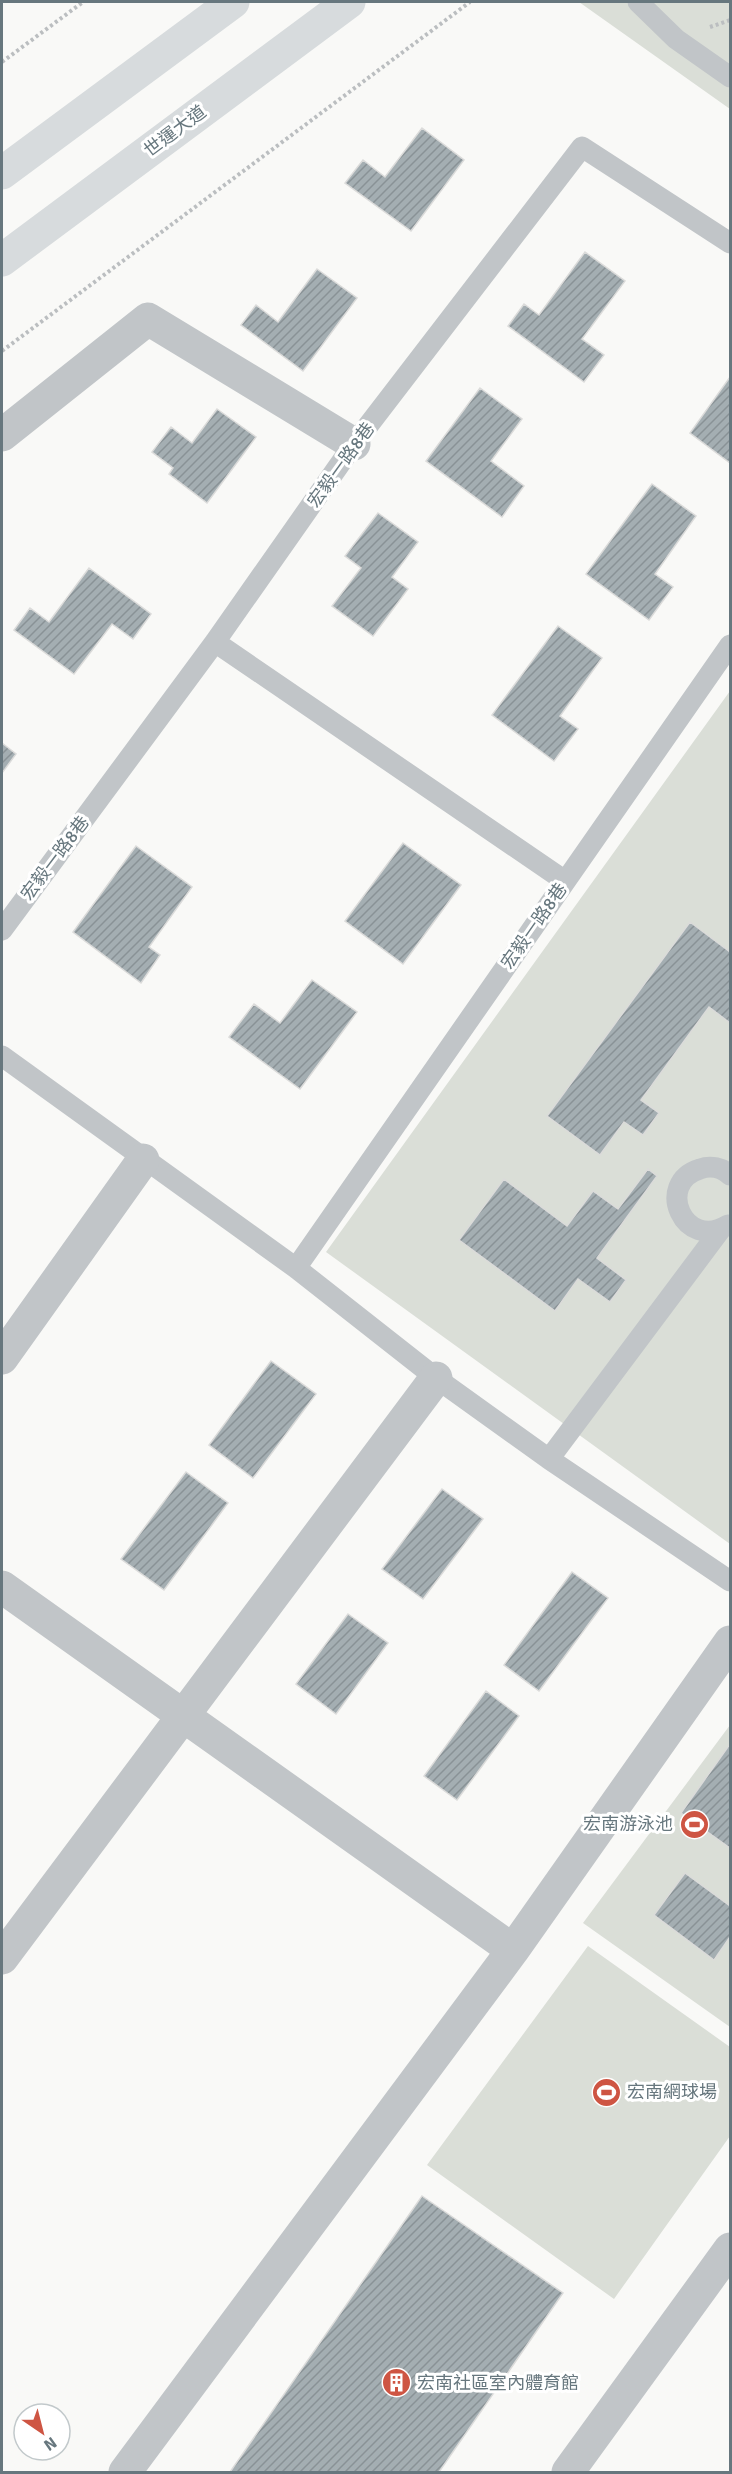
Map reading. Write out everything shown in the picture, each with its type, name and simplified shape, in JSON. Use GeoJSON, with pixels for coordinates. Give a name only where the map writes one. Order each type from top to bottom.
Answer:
{"type":"FeatureCollection","features":[{"type":"Feature","properties":{"kind":"street"},"geometry":{"type":"LineString","coordinates":[[2,173],[233,2]]}},
{"type":"Feature","properties":{"kind":"street","name":"世運大道"},"geometry":{"type":"LineString","coordinates":[[2,260],[349,2]]}},
{"type":"Feature","properties":{"kind":"street"},"geometry":{"type":"LineString","coordinates":[[2,435],[148,319],[354,444]]}},
{"type":"Feature","properties":{"kind":"street"},"geometry":{"type":"LineString","coordinates":[[2,1358],[143,1160]]}},
{"type":"Feature","properties":{"kind":"street"},"geometry":{"type":"LineString","coordinates":[[2,1958],[436,1378]]}},
{"type":"Feature","properties":{"kind":"street"},"geometry":{"type":"LineString","coordinates":[[2,1587],[513,1950]]}},
{"type":"Feature","properties":{"kind":"street"},"geometry":{"type":"LineString","coordinates":[[125,2472],[513,1950],[730,1642]]}},
{"type":"Feature","properties":{"kind":"street"},"geometry":{"type":"LineString","coordinates":[[568,2472],[730,2249]]}},
{"type":"Feature","properties":{"kind":"lane"},"geometry":{"type":"LineString","coordinates":[[638,2],[676,39],[730,77]]}},
{"type":"Feature","properties":{"kind":"lane","name":"宏毅一路8巷"},"geometry":{"type":"LineString","coordinates":[[2,930],[215,642],[354,444],[582,147],[730,243]]}},
{"type":"Feature","properties":{"kind":"lane"},"geometry":{"type":"LineString","coordinates":[[215,642],[565,881]]}},
{"type":"Feature","properties":{"kind":"lane","name":"宏毅一路8巷"},"geometry":{"type":"LineString","coordinates":[[296,1268],[730,645]]}},
{"type":"Feature","properties":{"kind":"lane"},"geometry":{"type":"LineString","coordinates":[[2,1056],[143,1160],[296,1268],[436,1378],[549,1459],[730,1581]]}},
{"type":"Feature","properties":{"kind":"lane"},"geometry":{"type":"LineString","coordinates":[[726,1226],[711,1232],[689,1225],[677,1207],[676,1197],[686,1177],[695,1170],[715,1167],[730,1175]]}},
{"type":"Feature","properties":{"kind":"lane"},"geometry":{"type":"LineString","coordinates":[[549,1459],[726,1226]]}},
{"type":"Feature","properties":{"kind":"path"},"geometry":{"type":"LineString","coordinates":[[2,62],[83,2]]}},
{"type":"Feature","properties":{"kind":"path"},"geometry":{"type":"LineString","coordinates":[[2,351],[470,2]]}},
{"type":"Feature","properties":{"kind":"shaded area"},"geometry":{"type":"Polygon","coordinates":[[[579,2],[730,2],[730,109],[579,2]]]}},
{"type":"Feature","properties":{"kind":"shaded area"},"geometry":{"type":"Polygon","coordinates":[[[730,691],[730,1544],[326,1252],[730,691]]]}},
{"type":"Feature","properties":{"kind":"shaded area","name":"宏南游泳池"},"geometry":{"type":"Polygon","coordinates":[[[730,1725],[730,2027],[583,1923],[730,1725]]]}},
{"type":"Feature","properties":{"kind":"shaded area","name":"宏南網球場"},"geometry":{"type":"Polygon","coordinates":[[[588,1946],[730,2047],[730,2136],[614,2299],[427,2165],[588,1946]]]}},
{"type":"Feature","properties":{"kind":"building"},"geometry":{"type":"Polygon","coordinates":[[[422,128],[464,160],[411,231],[345,183],[363,160],[385,177],[422,128]]]}},
{"type":"Feature","properties":{"kind":"building"},"geometry":{"type":"Polygon","coordinates":[[[585,252],[625,281],[582,339],[604,355],[584,382],[508,326],[524,304],[539,315],[585,252]]]}},
{"type":"Feature","properties":{"kind":"building"},"geometry":{"type":"Polygon","coordinates":[[[317,269],[357,298],[303,371],[241,325],[256,305],[278,322],[317,269]]]}},
{"type":"Feature","properties":{"kind":"building"},"geometry":{"type":"Polygon","coordinates":[[[730,377],[730,463],[690,433],[730,377]]]}},
{"type":"Feature","properties":{"kind":"building"},"geometry":{"type":"Polygon","coordinates":[[[480,388],[522,419],[491,461],[524,486],[502,517],[426,461],[480,388]]]}},
{"type":"Feature","properties":{"kind":"building"},"geometry":{"type":"Polygon","coordinates":[[[217,409],[256,437],[207,503],[169,474],[173,468],[152,452],[171,427],[192,443],[217,409]]]}},
{"type":"Feature","properties":{"kind":"building"},"geometry":{"type":"Polygon","coordinates":[[[652,484],[696,516],[655,574],[673,587],[649,620],[586,574],[652,484]]]}},
{"type":"Feature","properties":{"kind":"building"},"geometry":{"type":"Polygon","coordinates":[[[378,513],[418,542],[392,577],[408,589],[373,636],[332,606],[361,568],[345,556],[378,513]]]}},
{"type":"Feature","properties":{"kind":"building"},"geometry":{"type":"Polygon","coordinates":[[[89,568],[151,614],[133,639],[112,624],[74,674],[14,630],[30,608],[49,622],[89,568]]]}},
{"type":"Feature","properties":{"kind":"building"},"geometry":{"type":"Polygon","coordinates":[[[558,626],[602,658],[560,716],[578,729],[554,761],[492,715],[558,626]]]}},
{"type":"Feature","properties":{"kind":"building"},"geometry":{"type":"Polygon","coordinates":[[[2,743],[16,754],[2,773],[2,743]]]}},
{"type":"Feature","properties":{"kind":"building"},"geometry":{"type":"Polygon","coordinates":[[[403,843],[461,885],[403,964],[345,921],[403,843]]]}},
{"type":"Feature","properties":{"kind":"building"},"geometry":{"type":"Polygon","coordinates":[[[136,846],[192,887],[149,947],[160,955],[141,983],[73,932],[136,846]]]}},
{"type":"Feature","properties":{"kind":"building"},"geometry":{"type":"Polygon","coordinates":[[[690,922],[730,952],[730,1023],[709,1007],[641,1100],[659,1113],[643,1135],[624,1122],[600,1155],[547,1116],[690,922]]]}},
{"type":"Feature","properties":{"kind":"building"},"geometry":{"type":"Polygon","coordinates":[[[312,980],[357,1012],[300,1089],[229,1037],[254,1004],[280,1023],[312,980]]]}},
{"type":"Feature","properties":{"kind":"building"},"geometry":{"type":"Polygon","coordinates":[[[648,1169],[657,1176],[597,1258],[626,1280],[610,1302],[578,1279],[555,1311],[459,1240],[504,1179],[567,1226],[593,1191],[618,1209],[648,1169]]]}},
{"type":"Feature","properties":{"kind":"building"},"geometry":{"type":"Polygon","coordinates":[[[271,1361],[316,1394],[253,1478],[209,1445],[271,1361]]]}},
{"type":"Feature","properties":{"kind":"building"},"geometry":{"type":"Polygon","coordinates":[[[186,1472],[228,1503],[164,1590],[121,1559],[186,1472]]]}},
{"type":"Feature","properties":{"kind":"building"},"geometry":{"type":"Polygon","coordinates":[[[442,1489],[483,1519],[423,1599],[382,1569],[442,1489]]]}},
{"type":"Feature","properties":{"kind":"building"},"geometry":{"type":"Polygon","coordinates":[[[572,1572],[608,1598],[539,1691],[504,1665],[572,1572]]]}},
{"type":"Feature","properties":{"kind":"building"},"geometry":{"type":"Polygon","coordinates":[[[348,1614],[388,1643],[336,1714],[296,1684],[348,1614]]]}},
{"type":"Feature","properties":{"kind":"building"},"geometry":{"type":"Polygon","coordinates":[[[486,1691],[519,1716],[457,1800],[424,1776],[486,1691]]]}},
{"type":"Feature","properties":{"kind":"building"},"geometry":{"type":"Polygon","coordinates":[[[730,1744],[730,1848],[681,1813],[730,1744]]]}},
{"type":"Feature","properties":{"kind":"building"},"geometry":{"type":"Polygon","coordinates":[[[685,1873],[730,1906],[730,1937],[714,1960],[654,1915],[685,1873]]]}},
{"type":"Feature","properties":{"kind":"building","name":"宏南社區室內體育館"},"geometry":{"type":"Polygon","coordinates":[[[422,2196],[563,2293],[439,2472],[230,2472],[422,2196]]]}},
{"type":"Feature","properties":{"kind":"place","name":"宏南游泳池"},"geometry":{"type":"Point","coordinates":[694,1824]}},
{"type":"Feature","properties":{"kind":"place","name":"宏南網球場"},"geometry":{"type":"Point","coordinates":[606,2092]}},
{"type":"Feature","properties":{"kind":"place","name":"宏南社區室內體育館"},"geometry":{"type":"Point","coordinates":[396,2383]}}]}
